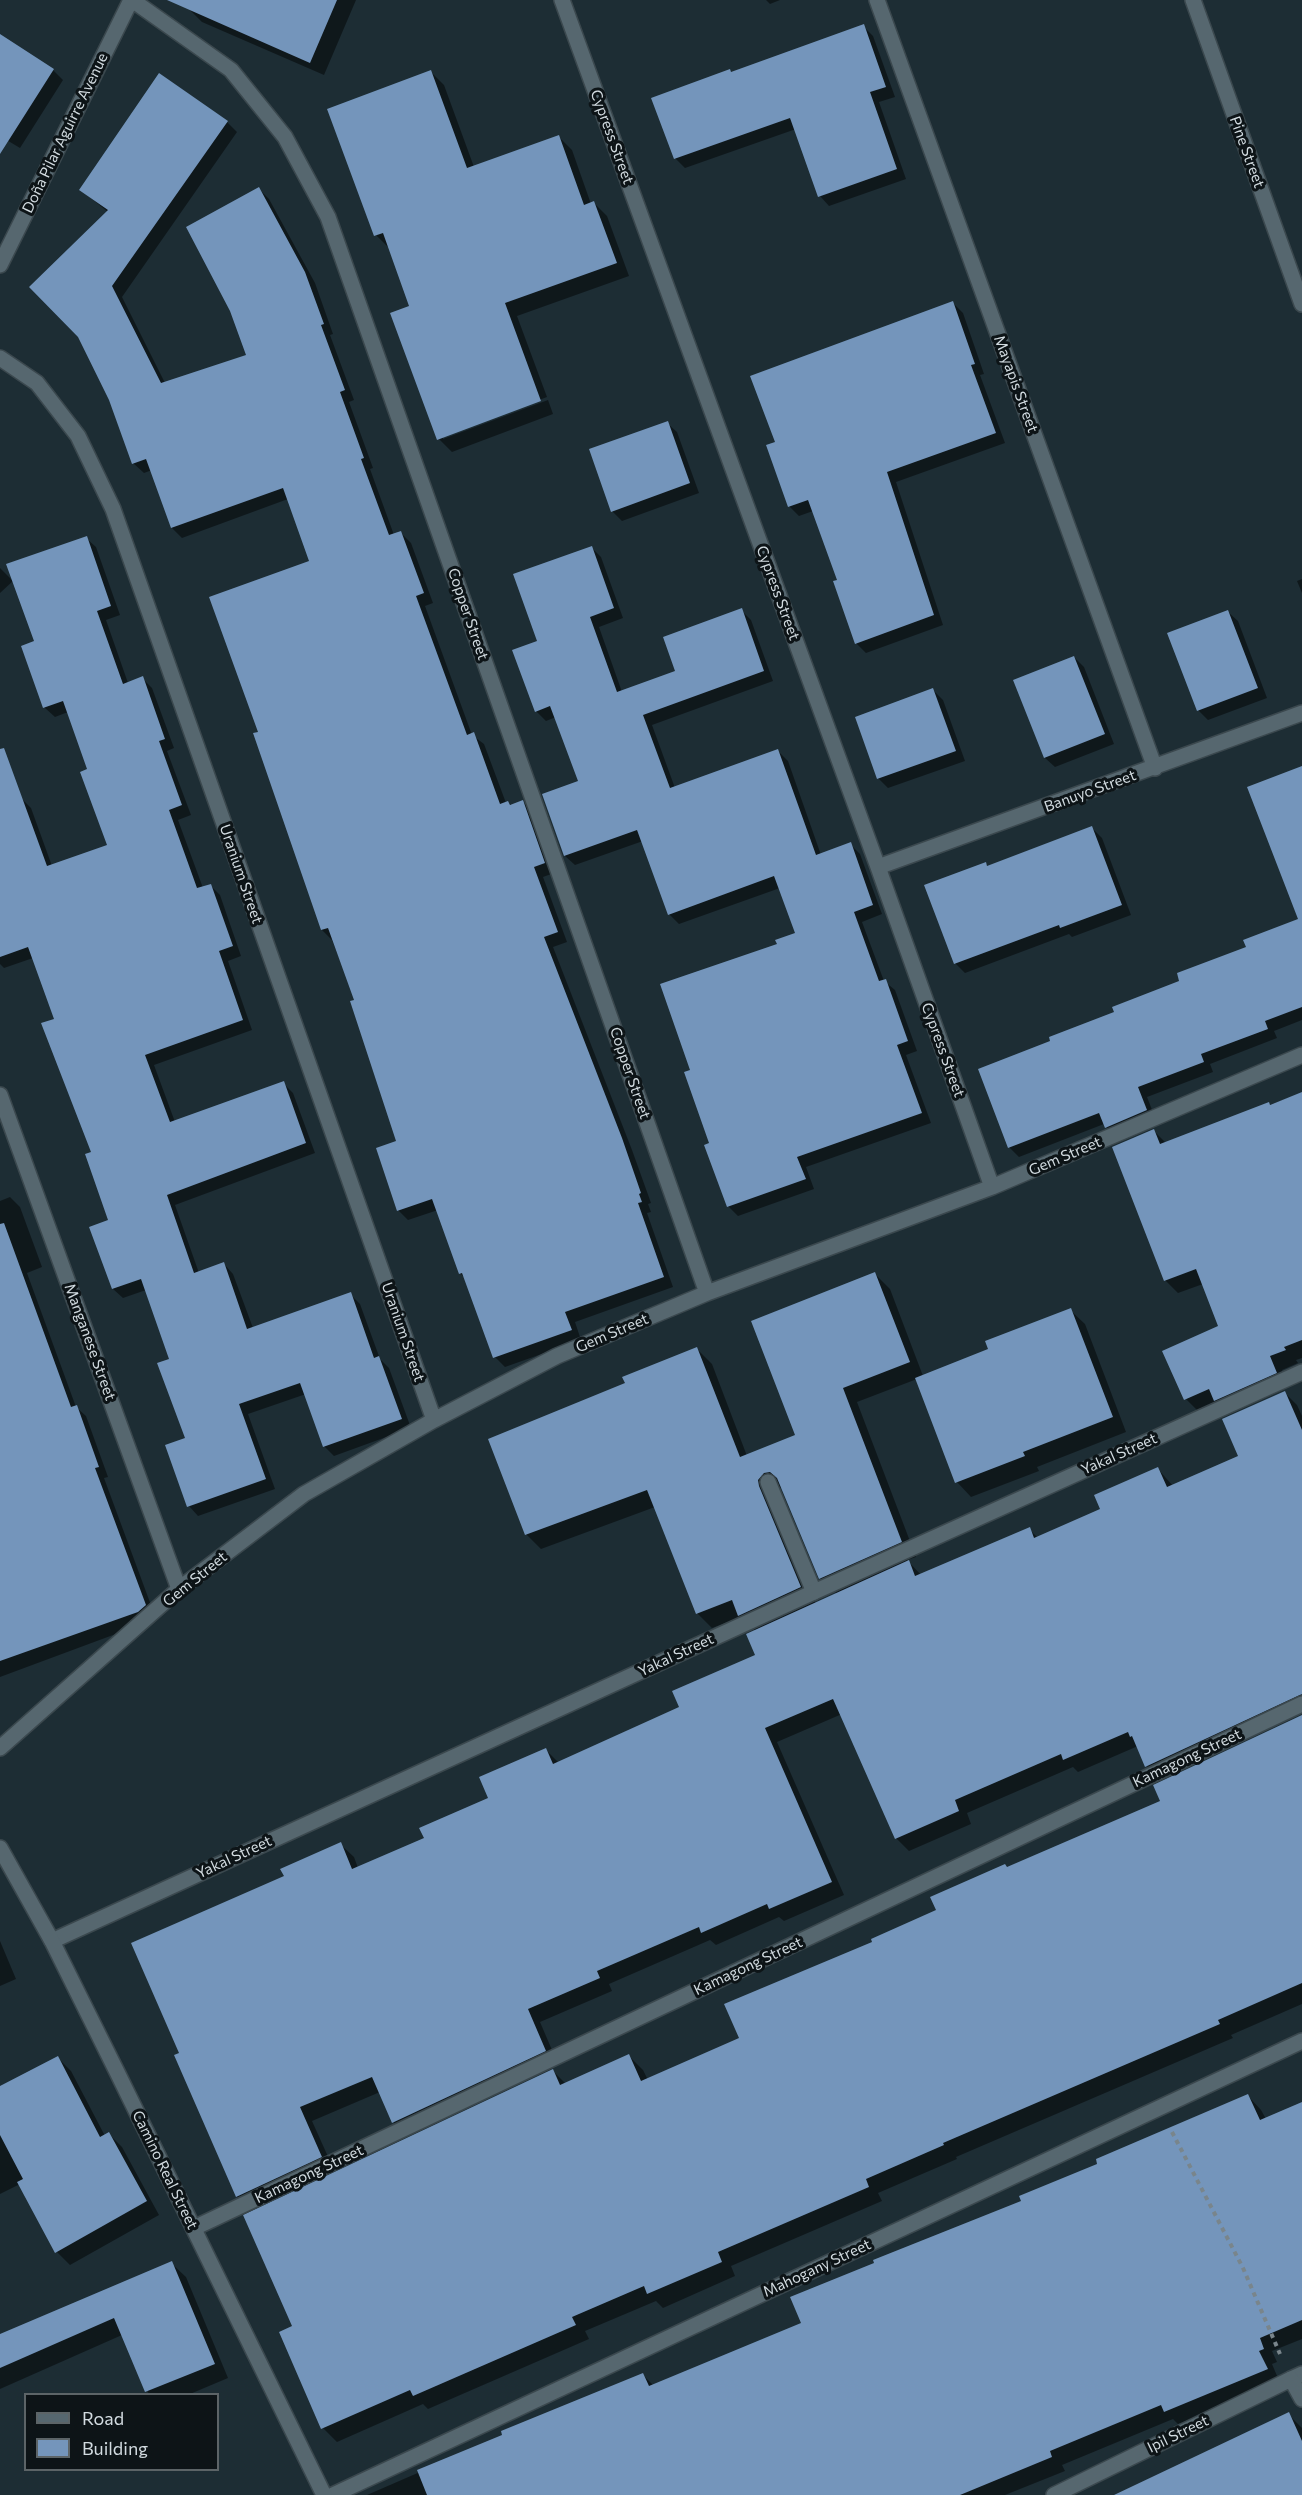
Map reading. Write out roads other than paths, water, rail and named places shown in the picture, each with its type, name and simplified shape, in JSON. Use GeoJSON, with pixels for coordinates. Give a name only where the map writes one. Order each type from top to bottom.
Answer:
{"type":"FeatureCollection","features":[{"type":"Feature","properties":{"kind":"street","name":"Doña Pilar Aguirre Avenue"},"geometry":{"type":"LineString","coordinates":[[0,266],[131,0]]}},
{"type":"Feature","properties":{"kind":"street","name":"Copper Street"},"geometry":{"type":"LineString","coordinates":[[131,0],[231,70],[285,137],[328,217],[707,1293]]}},
{"type":"Feature","properties":{"kind":"street","name":"Cypress Street"},"geometry":{"type":"LineString","coordinates":[[562,0],[878,867],[992,1187]]}},
{"type":"Feature","properties":{"kind":"street","name":"Mayapis Street"},"geometry":{"type":"LineString","coordinates":[[877,0],[1155,768]]}},
{"type":"Feature","properties":{"kind":"street","name":"Pine Street"},"geometry":{"type":"LineString","coordinates":[[1193,0],[1302,304]]}},
{"type":"Feature","properties":{"kind":"street","name":"Uranium Street"},"geometry":{"type":"LineString","coordinates":[[0,358],[37,383],[78,436],[113,509],[434,1420]]}},
{"type":"Feature","properties":{"kind":"street","name":"Banuyo Street"},"geometry":{"type":"LineString","coordinates":[[878,867],[1302,713]]}},
{"type":"Feature","properties":{"kind":"street","name":"Gem Street"},"geometry":{"type":"LineString","coordinates":[[0,1748],[179,1589],[304,1494],[434,1420],[557,1356],[707,1293],[992,1187],[1302,1055]]}},
{"type":"Feature","properties":{"kind":"street","name":"Manganese Street"},"geometry":{"type":"LineString","coordinates":[[0,1095],[179,1589]]}},
{"type":"Feature","properties":{"kind":"street","name":"Yakal Street"},"geometry":{"type":"LineString","coordinates":[[52,1941],[814,1592],[1302,1372]]}},
{"type":"Feature","properties":{"kind":"street"},"geometry":{"type":"LineString","coordinates":[[768,1482],[814,1592]]}},
{"type":"Feature","properties":{"kind":"street","name":"Kamagong Street"},"geometry":{"type":"LineString","coordinates":[[194,2228],[1302,1704]]}},
{"type":"Feature","properties":{"kind":"street","name":"Camino Real Street"},"geometry":{"type":"LineString","coordinates":[[0,1848],[52,1941],[324,2495]]}},
{"type":"Feature","properties":{"kind":"street","name":"Mahogany Street"},"geometry":{"type":"LineString","coordinates":[[333,2495],[1302,2041]]}},
{"type":"Feature","properties":{"kind":"street"},"geometry":{"type":"LineString","coordinates":[[1296,2377],[1302,2399]]}},
{"type":"Feature","properties":{"kind":"street","name":"Ipil Street"},"geometry":{"type":"LineString","coordinates":[[1054,2495],[1296,2377]]}}]}
